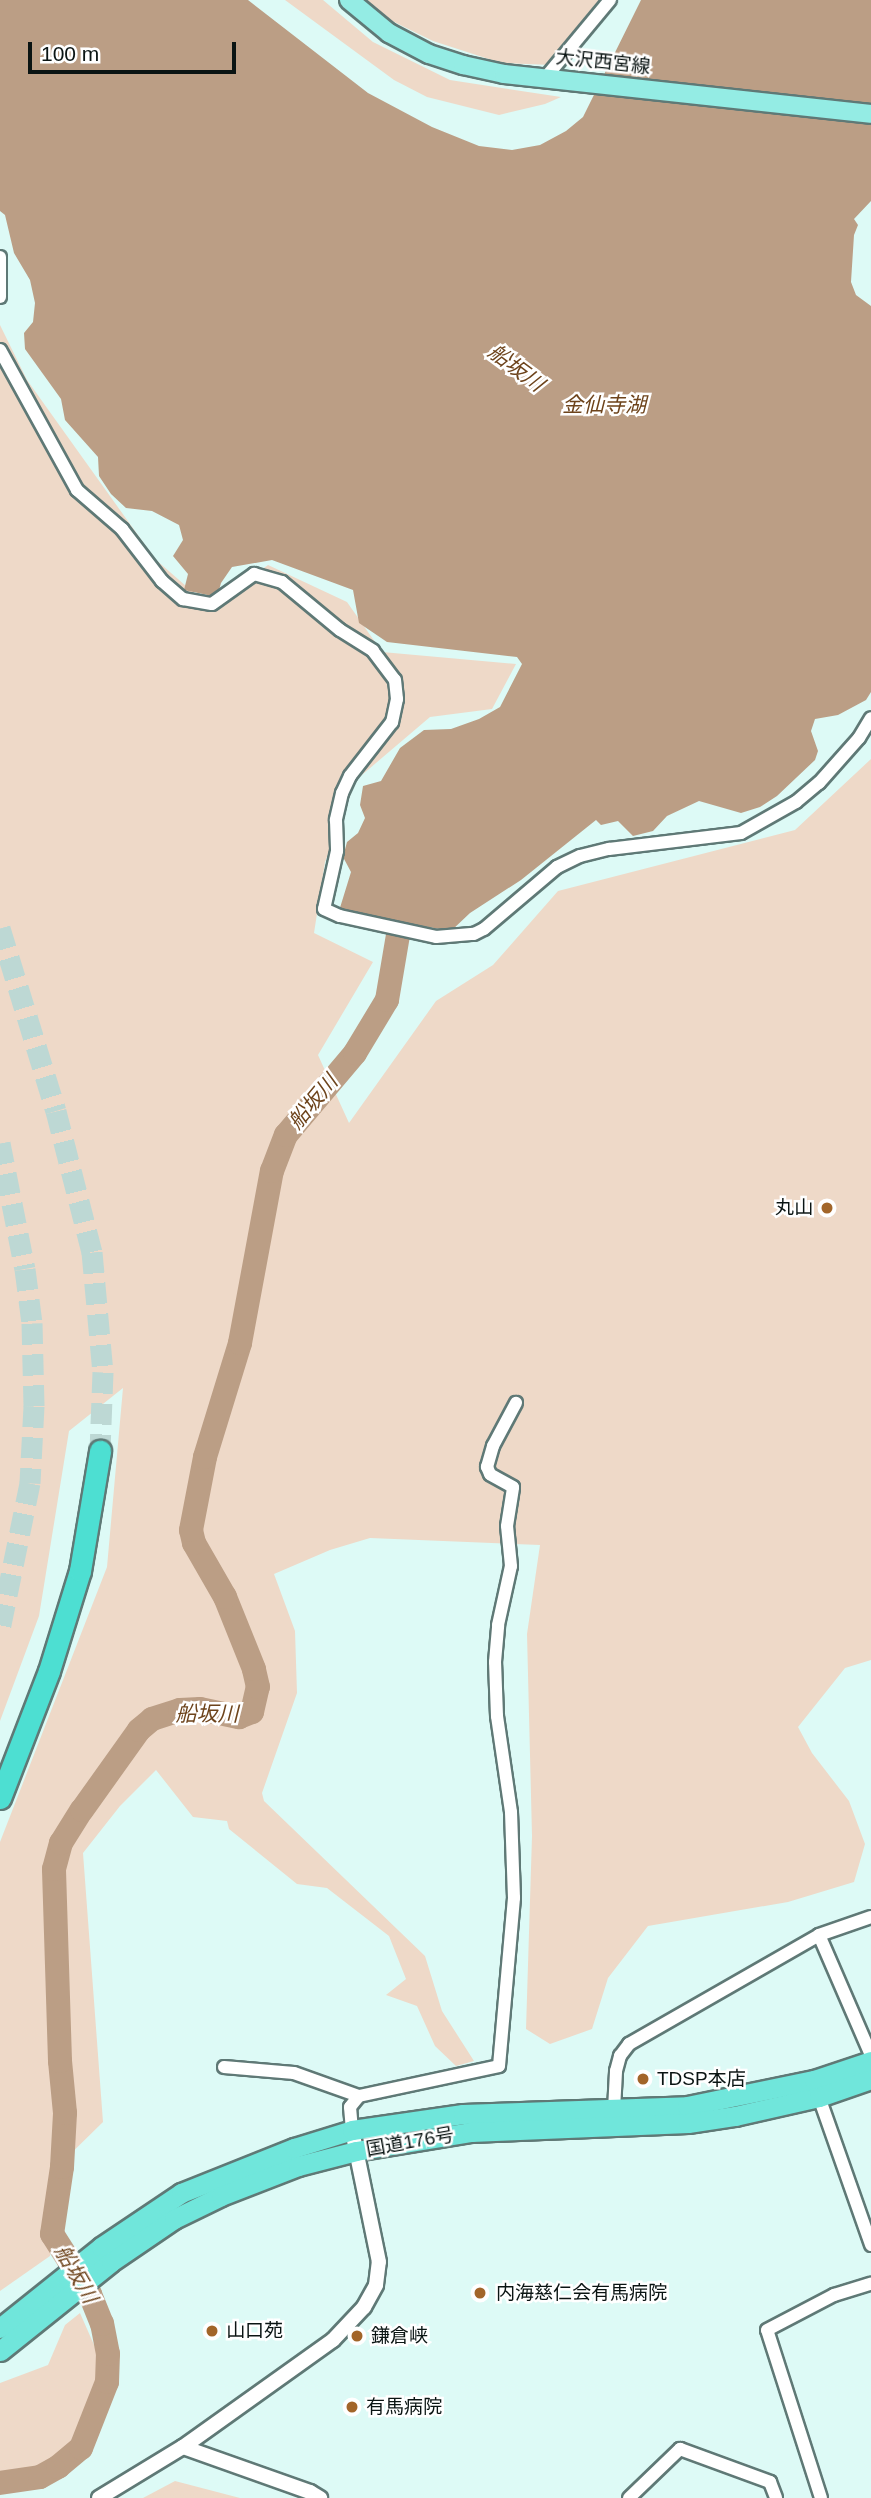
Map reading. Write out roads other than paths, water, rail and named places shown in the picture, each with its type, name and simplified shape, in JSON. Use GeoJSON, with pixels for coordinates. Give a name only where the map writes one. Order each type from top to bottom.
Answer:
{"type":"FeatureCollection","features":[{"type":"Feature","properties":{"kind":"highway"},"geometry":{"type":"LineString","coordinates":[[0,1798],[49,1671],[80,1571],[100,1451]]}},
{"type":"Feature","properties":{"kind":"highway"},"geometry":{"type":"LineString","coordinates":[[0,1768],[49,1671]]}},
{"type":"Feature","properties":{"kind":"highway","name":"国道176号"},"geometry":{"type":"LineString","coordinates":[[0,2328],[60,2290],[181,2193],[294,2148],[352,2130],[463,2114],[687,2106],[814,2080],[871,2061]]}},
{"type":"Feature","properties":{"kind":"highway","name":"国道176号"},"geometry":{"type":"LineString","coordinates":[[115,2248],[221,2196],[298,2166],[356,2151],[471,2132],[688,2123],[819,2097],[871,2079]]}},
{"type":"Feature","properties":{"kind":"highway","name":"国道176号"},"geometry":{"type":"LineString","coordinates":[[0,2351],[60,2290]]}},
{"type":"Feature","properties":{"kind":"main road","name":"大沢西宮線"},"geometry":{"type":"LineString","coordinates":[[349,0],[389,33],[429,54],[504,74],[571,79],[871,114]]}},
{"type":"Feature","properties":{"kind":"street"},"geometry":{"type":"LineString","coordinates":[[546,77],[610,0]]}},
{"type":"Feature","properties":{"kind":"street"},"geometry":{"type":"LineString","coordinates":[[0,257],[0,297]]}},
{"type":"Feature","properties":{"kind":"street"},"geometry":{"type":"LineString","coordinates":[[0,350],[76,490],[122,529],[162,581],[184,599],[212,604],[254,574],[282,582],[340,630],[373,651],[391,674],[397,699],[392,722],[350,776],[336,820],[337,851],[324,909],[340,916],[436,937],[474,934],[484,929],[557,867],[580,856],[609,849],[741,833],[796,802],[819,783],[859,738],[871,718]]}},
{"type":"Feature","properties":{"kind":"street"},"geometry":{"type":"LineString","coordinates":[[224,2067],[294,2073],[359,2096],[499,2066],[514,1898],[511,1812],[497,1716],[495,1662],[498,1625],[510,1566],[507,1526],[513,1488],[490,1474],[487,1467],[493,1446],[516,1403]]}},
{"type":"Feature","properties":{"kind":"street"},"geometry":{"type":"LineString","coordinates":[[614,2110],[615,2071],[620,2056],[629,2044],[819,1935],[871,1917]]}},
{"type":"Feature","properties":{"kind":"street"},"geometry":{"type":"LineString","coordinates":[[819,1935],[871,2055]]}},
{"type":"Feature","properties":{"kind":"street"},"geometry":{"type":"LineString","coordinates":[[99,2498],[183,2447],[333,2340],[364,2307],[376,2285],[379,2262],[352,2130],[350,2107],[359,2096]]}},
{"type":"Feature","properties":{"kind":"street"},"geometry":{"type":"LineString","coordinates":[[819,2097],[865,2209],[871,2245]]}},
{"type":"Feature","properties":{"kind":"street"},"geometry":{"type":"LineString","coordinates":[[821,2498],[767,2330],[834,2295],[871,2284]]}},
{"type":"Feature","properties":{"kind":"street"},"geometry":{"type":"LineString","coordinates":[[183,2447],[310,2491],[320,2498]]}},
{"type":"Feature","properties":{"kind":"street"},"geometry":{"type":"LineString","coordinates":[[629,2498],[680,2449],[770,2482],[776,2498]]}},
{"type":"Feature","properties":{"kind":"water","name":"金仙寺湖"},"geometry":{"type":"Polygon","coordinates":[[[0,0],[248,0],[368,93],[432,127],[479,146],[512,150],[540,145],[566,131],[583,117],[641,0],[871,0],[871,201],[854,219],[858,225],[854,235],[851,282],[856,295],[871,306],[871,692],[866,700],[838,715],[815,719],[811,731],[818,751],[815,760],[777,796],[760,807],[741,813],[699,801],[667,816],[653,831],[633,836],[618,821],[601,825],[596,820],[521,880],[470,913],[451,931],[339,911],[351,872],[343,857],[347,842],[358,833],[365,818],[360,805],[363,786],[381,781],[400,748],[424,730],[451,729],[479,719],[500,707],[522,664],[517,657],[387,642],[359,623],[353,590],[272,560],[232,567],[221,583],[217,597],[184,590],[188,574],[173,556],[183,540],[179,525],[152,511],[126,508],[111,494],[99,476],[98,457],[65,420],[61,399],[25,349],[24,333],[33,322],[35,303],[30,280],[14,253],[5,215],[0,211],[0,0]]]}},
{"type":"Feature","properties":{"kind":"waterway","name":"船坂川"},"geometry":{"type":"LineString","coordinates":[[0,2483],[40,2477],[58,2467],[81,2448],[107,2382],[108,2354],[102,2324],[90,2294],[52,2234],[62,2167],[65,2113],[60,2061],[54,1869],[61,1843],[82,1810],[139,1730],[152,1719],[180,1710],[200,1709],[239,1717],[252,1712],[258,1687],[254,1669],[225,1597],[194,1543],[191,1530],[205,1457],[240,1343],[272,1171],[286,1135],[355,1053],[387,1000],[398,935]]}},
{"type":"Feature","properties":{"kind":"tunnel"},"geometry":{"type":"LineString","coordinates":[[0,928],[56,1111],[92,1252],[103,1372],[100,1451]]}},
{"type":"Feature","properties":{"kind":"tunnel"},"geometry":{"type":"LineString","coordinates":[[0,1143],[25,1269],[32,1323],[34,1406],[30,1483],[0,1629]]}},
{"type":"Feature","properties":{"kind":"place","name":"丸山"},"geometry":{"type":"Point","coordinates":[827,1208]}},
{"type":"Feature","properties":{"kind":"place","name":"TDSP本店"},"geometry":{"type":"Point","coordinates":[643,2079]}},
{"type":"Feature","properties":{"kind":"place","name":"内海慈仁会有馬病院"},"geometry":{"type":"Point","coordinates":[480,2293]}},
{"type":"Feature","properties":{"kind":"place","name":"山口苑"},"geometry":{"type":"Point","coordinates":[212,2331]}},
{"type":"Feature","properties":{"kind":"place","name":"鎌倉峡"},"geometry":{"type":"Point","coordinates":[357,2336]}},
{"type":"Feature","properties":{"kind":"place","name":"有馬病院"},"geometry":{"type":"Point","coordinates":[352,2407]}}]}
